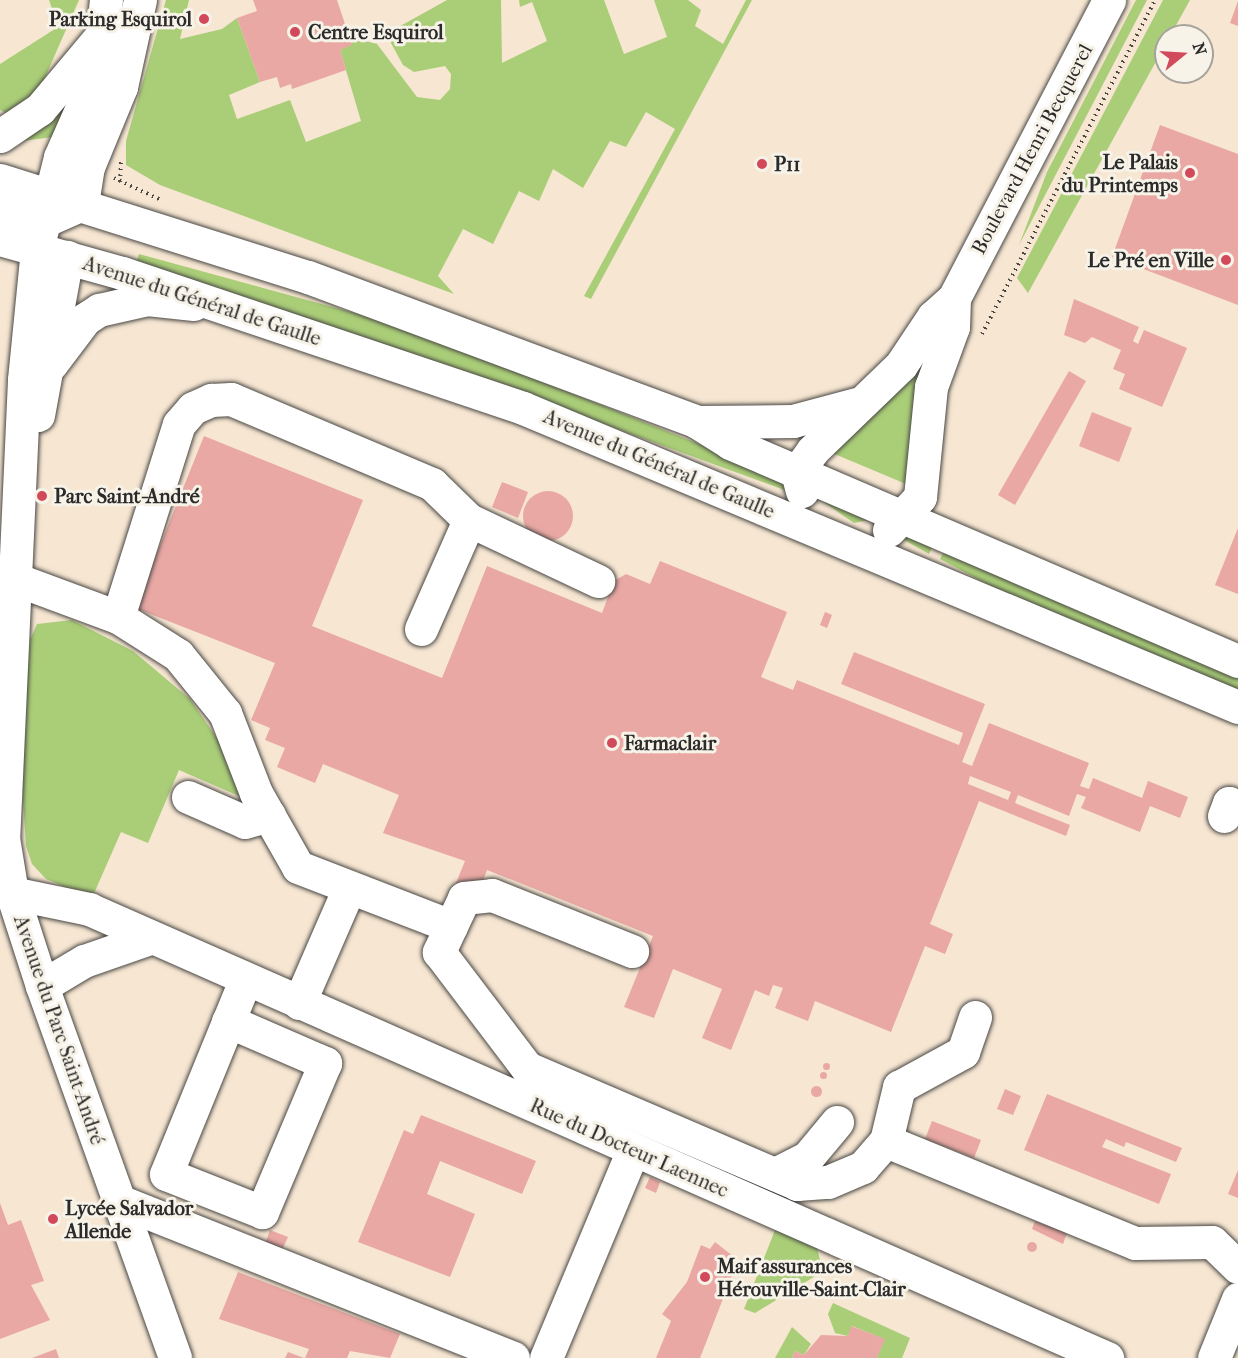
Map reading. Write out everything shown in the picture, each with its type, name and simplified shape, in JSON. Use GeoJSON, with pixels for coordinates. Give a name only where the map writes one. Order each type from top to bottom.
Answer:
{"type":"FeatureCollection","features":[{"type":"Feature","properties":{"kind":"main road"},"geometry":{"type":"LineString","coordinates":[[22,476],[50,366],[60,157],[98,71],[106,0]]}},
{"type":"Feature","properties":{"kind":"main road"},"geometry":{"type":"LineString","coordinates":[[22,476],[56,225],[88,167],[121,87],[140,0]]}},
{"type":"Feature","properties":{"kind":"main road","name":"Boulevard Henri Becquerel"},"geometry":{"type":"LineString","coordinates":[[954,298],[1109,0]]}},
{"type":"Feature","properties":{"kind":"main road"},"geometry":{"type":"LineString","coordinates":[[0,136],[40,109],[102,35]]}},
{"type":"Feature","properties":{"kind":"main road"},"geometry":{"type":"LineString","coordinates":[[0,180],[56,225]]}},
{"type":"Feature","properties":{"kind":"main road"},"geometry":{"type":"LineString","coordinates":[[0,208],[56,225],[308,277],[697,422],[730,443],[1238,661]]}},
{"type":"Feature","properties":{"kind":"main road"},"geometry":{"type":"LineString","coordinates":[[0,239],[56,225]]}},
{"type":"Feature","properties":{"kind":"main road","name":"Avenue du Général de Gaulle"},"geometry":{"type":"LineString","coordinates":[[56,225],[221,307],[523,408],[1238,707]]}},
{"type":"Feature","properties":{"kind":"main road"},"geometry":{"type":"LineString","coordinates":[[797,472],[861,402],[901,365],[933,317],[954,298]]}},
{"type":"Feature","properties":{"kind":"main road"},"geometry":{"type":"LineString","coordinates":[[848,543],[885,532],[904,518],[920,497],[931,387],[953,327],[954,298]]}},
{"type":"Feature","properties":{"kind":"main road"},"geometry":{"type":"LineString","coordinates":[[50,366],[85,319],[111,305],[147,299],[221,307]]}},
{"type":"Feature","properties":{"kind":"main road"},"geometry":{"type":"LineString","coordinates":[[118,616],[175,434],[193,408],[211,400],[231,399],[432,484],[469,520],[598,581]]}},
{"type":"Feature","properties":{"kind":"main road"},"geometry":{"type":"LineString","coordinates":[[697,422],[793,422],[861,402]]}},
{"type":"Feature","properties":{"kind":"main road"},"geometry":{"type":"LineString","coordinates":[[797,472],[810,528]]}},
{"type":"Feature","properties":{"kind":"main road","name":"Avenue du Parc Saint-André"},"geometry":{"type":"LineString","coordinates":[[22,476],[3,734],[1,800],[12,892],[42,986],[175,1358]]}},
{"type":"Feature","properties":{"kind":"main road"},"geometry":{"type":"LineString","coordinates":[[421,629],[469,520]]}},
{"type":"Feature","properties":{"kind":"main road"},"geometry":{"type":"LineString","coordinates":[[15,579],[118,616],[178,655],[225,713],[269,815],[298,867],[451,926]]}},
{"type":"Feature","properties":{"kind":"main road"},"geometry":{"type":"LineString","coordinates":[[188,797],[245,822],[269,815]]}},
{"type":"Feature","properties":{"kind":"main road"},"geometry":{"type":"LineString","coordinates":[[298,1003],[348,888]]}},
{"type":"Feature","properties":{"kind":"main road","name":"Rue du Docteur Laennec"},"geometry":{"type":"LineString","coordinates":[[12,892],[89,909],[245,980],[1107,1358]]}},
{"type":"Feature","properties":{"kind":"main road"},"geometry":{"type":"LineString","coordinates":[[632,951],[492,895],[464,898],[439,952],[527,1068],[797,1184],[828,1182],[863,1167],[886,1141],[899,1087],[963,1052],[975,1017]]}},
{"type":"Feature","properties":{"kind":"main road"},"geometry":{"type":"LineString","coordinates":[[42,986],[84,961],[150,938]]}},
{"type":"Feature","properties":{"kind":"main road"},"geometry":{"type":"LineString","coordinates":[[228,1021],[325,1063],[262,1212],[166,1174],[228,1021],[245,980]]}},
{"type":"Feature","properties":{"kind":"main road"},"geometry":{"type":"LineString","coordinates":[[775,1174],[807,1158],[837,1122]]}},
{"type":"Feature","properties":{"kind":"main road"},"geometry":{"type":"LineString","coordinates":[[886,1141],[1135,1243],[1212,1242],[1238,1268]]}},
{"type":"Feature","properties":{"kind":"main road"},"geometry":{"type":"LineString","coordinates":[[546,1358],[633,1150]]}},
{"type":"Feature","properties":{"kind":"main road"},"geometry":{"type":"LineString","coordinates":[[119,1201],[513,1358]]}},
{"type":"Feature","properties":{"kind":"main road"},"geometry":{"type":"LineString","coordinates":[[1214,1358],[1238,1299]]}},
{"type":"Feature","properties":{"kind":"path"},"geometry":{"type":"LineString","coordinates":[[986,325],[1155,0]]}},
{"type":"Feature","properties":{"kind":"path"},"geometry":{"type":"LineString","coordinates":[[120,182],[156,196]]}},
{"type":"Feature","properties":{"kind":"green space"},"geometry":{"type":"Polygon","coordinates":[[[49,0],[79,0],[40,89],[6,113],[0,110],[0,64],[58,27],[49,0]]]}},
{"type":"Feature","properties":{"kind":"green space"},"geometry":{"type":"Polygon","coordinates":[[[166,0],[189,0],[180,39],[222,29],[237,18],[260,82],[229,95],[237,119],[290,100],[306,142],[361,121],[340,50],[358,39],[377,44],[417,97],[440,100],[450,89],[451,74],[445,66],[414,72],[403,65],[386,34],[447,0],[501,0],[502,63],[547,41],[532,2],[520,7],[519,0],[604,0],[624,54],[667,37],[654,0],[688,0],[701,10],[695,26],[723,44],[746,0],[752,0],[591,299],[584,296],[675,129],[646,112],[626,147],[610,141],[583,188],[553,169],[539,201],[519,191],[493,244],[463,229],[438,276],[454,294],[160,185],[126,165],[126,141],[166,0]]]}},
{"type":"Feature","properties":{"kind":"green space"},"geometry":{"type":"Polygon","coordinates":[[[1136,0],[1147,0],[1019,245],[1047,172],[1136,0]]]}},
{"type":"Feature","properties":{"kind":"green space"},"geometry":{"type":"Polygon","coordinates":[[[1163,0],[1190,0],[1177,24],[1154,24],[1154,65],[1028,293],[1017,278],[1163,0]]]}},
{"type":"Feature","properties":{"kind":"green space"},"geometry":{"type":"Polygon","coordinates":[[[78,77],[53,137],[22,141],[78,77]]]}},
{"type":"Feature","properties":{"kind":"green space"},"geometry":{"type":"Polygon","coordinates":[[[139,254],[402,326],[787,479],[790,492],[411,354],[136,263],[139,254]]]}},
{"type":"Feature","properties":{"kind":"green space"},"geometry":{"type":"Polygon","coordinates":[[[921,370],[906,484],[825,450],[914,371],[921,370]]]}},
{"type":"Feature","properties":{"kind":"green space"},"geometry":{"type":"Polygon","coordinates":[[[819,499],[879,518],[854,523],[819,499]]]}},
{"type":"Feature","properties":{"kind":"green space"},"geometry":{"type":"Polygon","coordinates":[[[909,530],[935,541],[929,554],[904,540],[909,530]]]}},
{"type":"Feature","properties":{"kind":"green space"},"geometry":{"type":"Polygon","coordinates":[[[946,547],[1238,676],[1238,694],[1022,603],[940,559],[946,547]]]}},
{"type":"Feature","properties":{"kind":"green space"},"geometry":{"type":"Polygon","coordinates":[[[72,620],[133,651],[190,699],[227,753],[241,797],[179,770],[148,843],[121,832],[92,898],[46,879],[32,864],[26,846],[21,769],[30,640],[37,624],[72,620]]]}},
{"type":"Feature","properties":{"kind":"green space"},"geometry":{"type":"Polygon","coordinates":[[[775,1230],[817,1248],[821,1264],[817,1275],[755,1313],[744,1309],[775,1230]]]}},
{"type":"Feature","properties":{"kind":"green space"},"geometry":{"type":"Polygon","coordinates":[[[833,1303],[910,1338],[902,1358],[877,1358],[884,1339],[852,1326],[848,1336],[835,1333],[828,1314],[833,1303]]]}},
{"type":"Feature","properties":{"kind":"green space"},"geometry":{"type":"Polygon","coordinates":[[[792,1327],[811,1344],[804,1355],[795,1351],[792,1358],[775,1358],[792,1327]]]}},
{"type":"Feature","properties":{"kind":"building","name":"Centre Esquirol"},"geometry":{"type":"Polygon","coordinates":[[[253,0],[337,0],[352,45],[340,50],[346,70],[292,89],[291,84],[280,88],[277,77],[260,82],[237,18],[257,11],[253,0]]]}},
{"type":"Feature","properties":{"kind":"building"},"geometry":{"type":"Polygon","coordinates":[[[1238,1],[1238,26],[1230,23],[1238,1]]]}},
{"type":"Feature","properties":{"kind":"building"},"geometry":{"type":"Polygon","coordinates":[[[1160,125],[1238,154],[1238,305],[1112,257],[1160,125]]]}},
{"type":"Feature","properties":{"kind":"building"},"geometry":{"type":"Polygon","coordinates":[[[1074,299],[1139,327],[1133,341],[1138,344],[1144,330],[1187,348],[1162,407],[1119,389],[1125,374],[1113,369],[1121,350],[1092,337],[1085,343],[1064,335],[1074,299]]]}},
{"type":"Feature","properties":{"kind":"building"},"geometry":{"type":"Polygon","coordinates":[[[1069,371],[1086,381],[1015,505],[998,495],[1069,371]]]}},
{"type":"Feature","properties":{"kind":"building"},"geometry":{"type":"Polygon","coordinates":[[[1092,412],[1132,428],[1119,462],[1079,446],[1092,412]]]}},
{"type":"Feature","properties":{"kind":"building","name":"Farmaclair"},"geometry":{"type":"Polygon","coordinates":[[[204,436],[363,500],[312,626],[442,678],[487,566],[602,613],[614,581],[626,574],[650,584],[660,561],[787,612],[761,677],[793,690],[797,680],[959,745],[963,733],[841,684],[854,652],[985,704],[962,762],[972,766],[989,723],[1089,763],[1080,786],[1089,789],[1093,778],[1142,798],[1148,781],[1188,797],[1180,818],[1150,806],[1140,832],[1081,808],[1086,797],[1077,794],[1069,816],[1018,795],[1015,803],[1070,825],[1066,836],[979,801],[930,924],[953,934],[945,954],[925,946],[891,1032],[815,1001],[808,1021],[775,1008],[783,988],[773,985],[769,996],[755,990],[731,1050],[702,1038],[722,989],[673,969],[654,1018],[624,1007],[653,936],[487,870],[479,892],[456,883],[465,861],[383,833],[399,795],[323,764],[315,783],[277,767],[285,748],[265,740],[270,728],[251,720],[275,663],[135,608],[204,436]],[[970,776],[968,784],[1008,800],[1011,792],[970,776]]]}},
{"type":"Feature","properties":{"kind":"building"},"geometry":{"type":"Polygon","coordinates":[[[502,482],[528,492],[518,518],[492,507],[502,482]]]}},
{"type":"Feature","properties":{"kind":"building"},"geometry":{"type":"Polygon","coordinates":[[[543,491],[553,491],[566,498],[573,511],[573,521],[566,534],[553,541],[543,541],[534,537],[527,530],[523,521],[523,511],[527,502],[534,495],[543,491]]]}},
{"type":"Feature","properties":{"kind":"building"},"geometry":{"type":"Polygon","coordinates":[[[1238,528],[1238,594],[1215,585],[1238,528]]]}},
{"type":"Feature","properties":{"kind":"building"},"geometry":{"type":"Polygon","coordinates":[[[825,612],[832,615],[827,628],[820,625],[825,612]]]}},
{"type":"Feature","properties":{"kind":"building"},"geometry":{"type":"Polygon","coordinates":[[[826,1063],[829,1066],[826,1069],[823,1066],[826,1063]]]}},
{"type":"Feature","properties":{"kind":"building"},"geometry":{"type":"Polygon","coordinates":[[[823,1072],[826,1075],[823,1078],[820,1075],[823,1072]]]}},
{"type":"Feature","properties":{"kind":"building"},"geometry":{"type":"Polygon","coordinates":[[[816,1086],[820,1087],[820,1095],[816,1096],[812,1095],[811,1091],[812,1087],[816,1086]]]}},
{"type":"Feature","properties":{"kind":"building"},"geometry":{"type":"Polygon","coordinates":[[[1005,1089],[1021,1096],[1013,1115],[997,1109],[1005,1089]]]}},
{"type":"Feature","properties":{"kind":"building"},"geometry":{"type":"Polygon","coordinates":[[[1047,1094],[1182,1148],[1176,1162],[1126,1142],[1124,1147],[1106,1139],[1102,1147],[1171,1174],[1159,1204],[1024,1150],[1047,1094]]]}},
{"type":"Feature","properties":{"kind":"building"},"geometry":{"type":"Polygon","coordinates":[[[421,1115],[536,1161],[522,1194],[440,1161],[427,1194],[475,1214],[450,1277],[358,1242],[404,1130],[413,1134],[421,1115]]]}},
{"type":"Feature","properties":{"kind":"building"},"geometry":{"type":"Polygon","coordinates":[[[932,1121],[981,1140],[974,1158],[925,1139],[932,1121]]]}},
{"type":"Feature","properties":{"kind":"building"},"geometry":{"type":"Polygon","coordinates":[[[1238,1170],[1238,1198],[1228,1194],[1238,1170]]]}},
{"type":"Feature","properties":{"kind":"building"},"geometry":{"type":"Polygon","coordinates":[[[650,1177],[660,1182],[656,1193],[645,1188],[650,1177]]]}},
{"type":"Feature","properties":{"kind":"building"},"geometry":{"type":"Polygon","coordinates":[[[0,1203],[8,1225],[21,1220],[44,1281],[31,1285],[50,1320],[0,1339],[0,1203]]]}},
{"type":"Feature","properties":{"kind":"building"},"geometry":{"type":"Polygon","coordinates":[[[1035,1221],[1067,1233],[1063,1244],[1032,1229],[1035,1221]]]}},
{"type":"Feature","properties":{"kind":"building"},"geometry":{"type":"Polygon","coordinates":[[[270,1230],[288,1237],[282,1250],[265,1244],[270,1230]]]}},
{"type":"Feature","properties":{"kind":"building"},"geometry":{"type":"Polygon","coordinates":[[[715,1242],[738,1260],[700,1358],[656,1358],[671,1321],[662,1314],[687,1282],[701,1245],[710,1249],[715,1242]]]}},
{"type":"Feature","properties":{"kind":"building"},"geometry":{"type":"Polygon","coordinates":[[[1032,1242],[1037,1247],[1032,1252],[1027,1247],[1032,1242]]]}},
{"type":"Feature","properties":{"kind":"building"},"geometry":{"type":"Polygon","coordinates":[[[238,1272],[400,1334],[390,1358],[350,1351],[347,1358],[305,1358],[309,1349],[219,1319],[238,1272]]]}},
{"type":"Feature","properties":{"kind":"building"},"geometry":{"type":"Polygon","coordinates":[[[851,1326],[885,1339],[877,1358],[792,1358],[795,1351],[804,1355],[821,1335],[848,1336],[851,1326]]]}},
{"type":"Feature","properties":{"kind":"building"},"geometry":{"type":"Polygon","coordinates":[[[56,1349],[59,1358],[32,1358],[56,1349]]]}},
{"type":"Feature","properties":{"kind":"building"},"geometry":{"type":"Polygon","coordinates":[[[288,1352],[304,1358],[285,1358],[288,1352]]]}},
{"type":"Feature","properties":{"kind":"place","name":"Parking Esquirol"},"geometry":{"type":"Point","coordinates":[204,19]}},
{"type":"Feature","properties":{"kind":"place","name":"Centre Esquirol"},"geometry":{"type":"Point","coordinates":[295,32]}},
{"type":"Feature","properties":{"kind":"place","name":"P11"},"geometry":{"type":"Point","coordinates":[762,164]}},
{"type":"Feature","properties":{"kind":"place","name":"Le Palais du Printemps"},"geometry":{"type":"Point","coordinates":[1190,173]}},
{"type":"Feature","properties":{"kind":"place","name":"Le Pré en Ville"},"geometry":{"type":"Point","coordinates":[1226,260]}},
{"type":"Feature","properties":{"kind":"place","name":"Parc Saint-André"},"geometry":{"type":"Point","coordinates":[42,496]}},
{"type":"Feature","properties":{"kind":"place","name":"Farmaclair"},"geometry":{"type":"Point","coordinates":[612,743]}},
{"type":"Feature","properties":{"kind":"place","name":"Lycée Salvador Allende"},"geometry":{"type":"Point","coordinates":[53,1219]}},
{"type":"Feature","properties":{"kind":"place","name":"Maif assurances Hérouville-Saint-Clair"},"geometry":{"type":"Point","coordinates":[705,1277]}}]}
